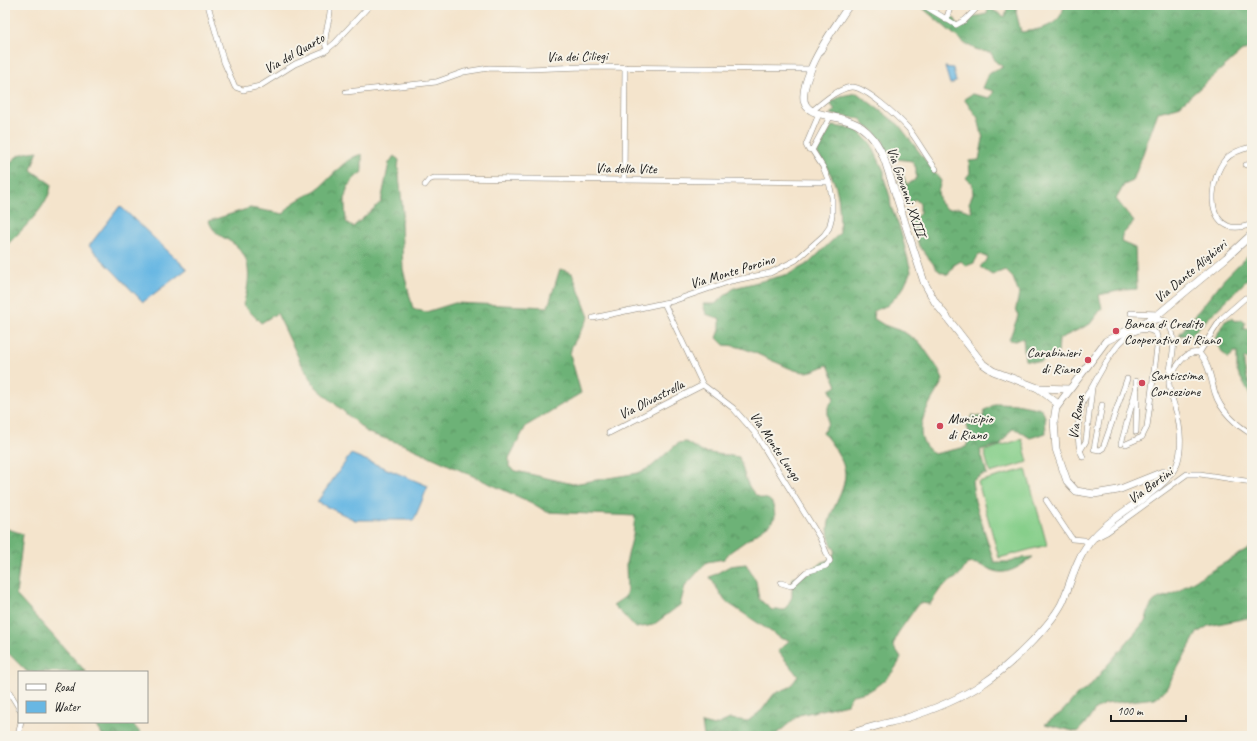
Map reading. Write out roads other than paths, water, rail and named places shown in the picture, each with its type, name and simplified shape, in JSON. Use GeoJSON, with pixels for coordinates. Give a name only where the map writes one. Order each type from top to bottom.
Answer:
{"type":"FeatureCollection","features":[{"type":"Feature","properties":{"kind":"main road"},"geometry":{"type":"LineString","coordinates":[[812,111],[805,106],[803,99],[811,69],[849,5]]}},
{"type":"Feature","properties":{"kind":"main road","name":"Via Giovanni XXIII"},"geometry":{"type":"LineString","coordinates":[[812,111],[848,121],[862,128],[873,139],[881,152],[922,278],[935,302],[986,366],[996,372],[1038,388],[1058,404]]}},
{"type":"Feature","properties":{"kind":"main road","name":"Via Dante Alighieri"},"geometry":{"type":"LineString","coordinates":[[1058,404],[1105,342],[1132,331],[1159,314],[1252,234]]}},
{"type":"Feature","properties":{"kind":"main road","name":"Via Giovanni XXIII"},"geometry":{"type":"LineString","coordinates":[[1038,388],[1069,389]]}},
{"type":"Feature","properties":{"kind":"main road"},"geometry":{"type":"LineString","coordinates":[[845,736],[869,727],[925,711],[974,689],[995,675],[1024,648],[1054,615],[1062,602],[1077,563],[1091,541],[1116,518],[1168,477],[1168,472],[1161,472],[1125,488],[1101,494],[1084,494],[1074,490],[1066,479],[1056,449],[1054,421],[1058,404]]}},
{"type":"Feature","properties":{"kind":"street","name":"Via del Quarto"},"geometry":{"type":"LineString","coordinates":[[208,5],[226,66],[234,86],[238,90],[245,90],[260,86],[295,64],[327,50],[370,5]]}},
{"type":"Feature","properties":{"kind":"street"},"geometry":{"type":"LineString","coordinates":[[327,50],[325,40],[330,21],[330,5]]}},
{"type":"Feature","properties":{"kind":"street"},"geometry":{"type":"LineString","coordinates":[[923,5],[953,24],[958,24],[980,5]]}},
{"type":"Feature","properties":{"kind":"street"},"geometry":{"type":"LineString","coordinates":[[946,20],[950,5]]}},
{"type":"Feature","properties":{"kind":"street"},"geometry":{"type":"LineString","coordinates":[[624,180],[625,67]]}},
{"type":"Feature","properties":{"kind":"street","name":"Via dei Ciliegi"},"geometry":{"type":"LineString","coordinates":[[346,92],[436,82],[464,72],[489,68],[527,69],[625,67],[811,69]]}},
{"type":"Feature","properties":{"kind":"street"},"geometry":{"type":"LineString","coordinates":[[812,111],[840,91],[850,87],[859,88],[869,94],[903,123],[936,169]]}},
{"type":"Feature","properties":{"kind":"street","name":"Via Monte Porcino"},"geometry":{"type":"LineString","coordinates":[[593,318],[664,303],[702,292],[731,281],[774,272],[796,260],[817,242],[829,228],[832,216],[832,202],[829,182],[823,167],[812,150],[808,149],[807,143],[819,114]]}},
{"type":"Feature","properties":{"kind":"street"},"geometry":{"type":"LineString","coordinates":[[812,150],[830,117]]}},
{"type":"Feature","properties":{"kind":"street"},"geometry":{"type":"LineString","coordinates":[[1252,147],[1238,151],[1222,163],[1216,176],[1213,196],[1216,212],[1225,224],[1236,228],[1252,224]]}},
{"type":"Feature","properties":{"kind":"street","name":"Via della Vite"},"geometry":{"type":"LineString","coordinates":[[426,185],[429,180],[434,178],[829,182]]}},
{"type":"Feature","properties":{"kind":"street"},"geometry":{"type":"LineString","coordinates":[[1198,353],[1222,317],[1245,298]]}},
{"type":"Feature","properties":{"kind":"street","name":"Via Monte Lungo"},"geometry":{"type":"LineString","coordinates":[[664,303],[703,385],[733,408],[755,432],[820,538],[830,561],[826,566],[804,573],[792,586],[781,583]]}},
{"type":"Feature","properties":{"kind":"street"},"geometry":{"type":"LineString","coordinates":[[1131,312],[1159,314]]}},
{"type":"Feature","properties":{"kind":"street"},"geometry":{"type":"LineString","coordinates":[[1147,322],[1161,320],[1167,322],[1171,328],[1173,344],[1169,378],[1171,393],[1178,418],[1180,440],[1177,464],[1168,477]]}},
{"type":"Feature","properties":{"kind":"street"},"geometry":{"type":"LineString","coordinates":[[1083,457],[1080,451],[1079,438],[1082,404],[1110,356],[1132,331],[1152,331],[1157,334],[1158,340],[1147,429],[1142,437],[1124,444],[1136,384],[1136,432]]}},
{"type":"Feature","properties":{"kind":"street"},"geometry":{"type":"LineString","coordinates":[[1169,378],[1187,355],[1194,352],[1198,353],[1206,363],[1220,404],[1235,421],[1252,434]]}},
{"type":"Feature","properties":{"kind":"street"},"geometry":{"type":"LineString","coordinates":[[1102,405],[1094,449],[1102,450],[1127,379]]}},
{"type":"Feature","properties":{"kind":"street","name":"Via Olivastrella"},"geometry":{"type":"LineString","coordinates":[[609,433],[703,385]]}},
{"type":"Feature","properties":{"kind":"street","name":"Via Roma"},"geometry":{"type":"LineString","coordinates":[[1080,451],[1086,442],[1092,386]]}},
{"type":"Feature","properties":{"kind":"street","name":"Via Bertini"},"geometry":{"type":"LineString","coordinates":[[1091,541],[1106,532],[1187,474],[1200,474],[1252,482]]}},
{"type":"Feature","properties":{"kind":"street"},"geometry":{"type":"LineString","coordinates":[[1046,500],[1072,539],[1091,541]]}},
{"type":"Feature","properties":{"kind":"street"},"geometry":{"type":"LineString","coordinates":[[5,685],[18,706]]}},
{"type":"Feature","properties":{"kind":"street"},"geometry":{"type":"LineString","coordinates":[[18,736],[21,723]]}},
{"type":"Feature","properties":{"kind":"water"},"geometry":{"type":"Polygon","coordinates":[[[945,67],[953,68],[956,82],[950,84],[945,67]]]}},
{"type":"Feature","properties":{"kind":"water"},"geometry":{"type":"Polygon","coordinates":[[[120,206],[187,269],[143,302],[89,246],[120,206]]]}},
{"type":"Feature","properties":{"kind":"water"},"geometry":{"type":"Polygon","coordinates":[[[351,454],[428,486],[414,520],[355,520],[317,502],[351,454]]]}},
{"type":"Feature","properties":{"kind":"place","name":"Banca di Credito Cooperativo di Riano"},"geometry":{"type":"Point","coordinates":[1116,331]}},
{"type":"Feature","properties":{"kind":"place","name":"Carabinieri di Riano"},"geometry":{"type":"Point","coordinates":[1088,360]}},
{"type":"Feature","properties":{"kind":"place","name":"Santissima Concezione"},"geometry":{"type":"Point","coordinates":[1142,383]}},
{"type":"Feature","properties":{"kind":"place","name":"Municipio di Riano"},"geometry":{"type":"Point","coordinates":[940,426]}}]}
